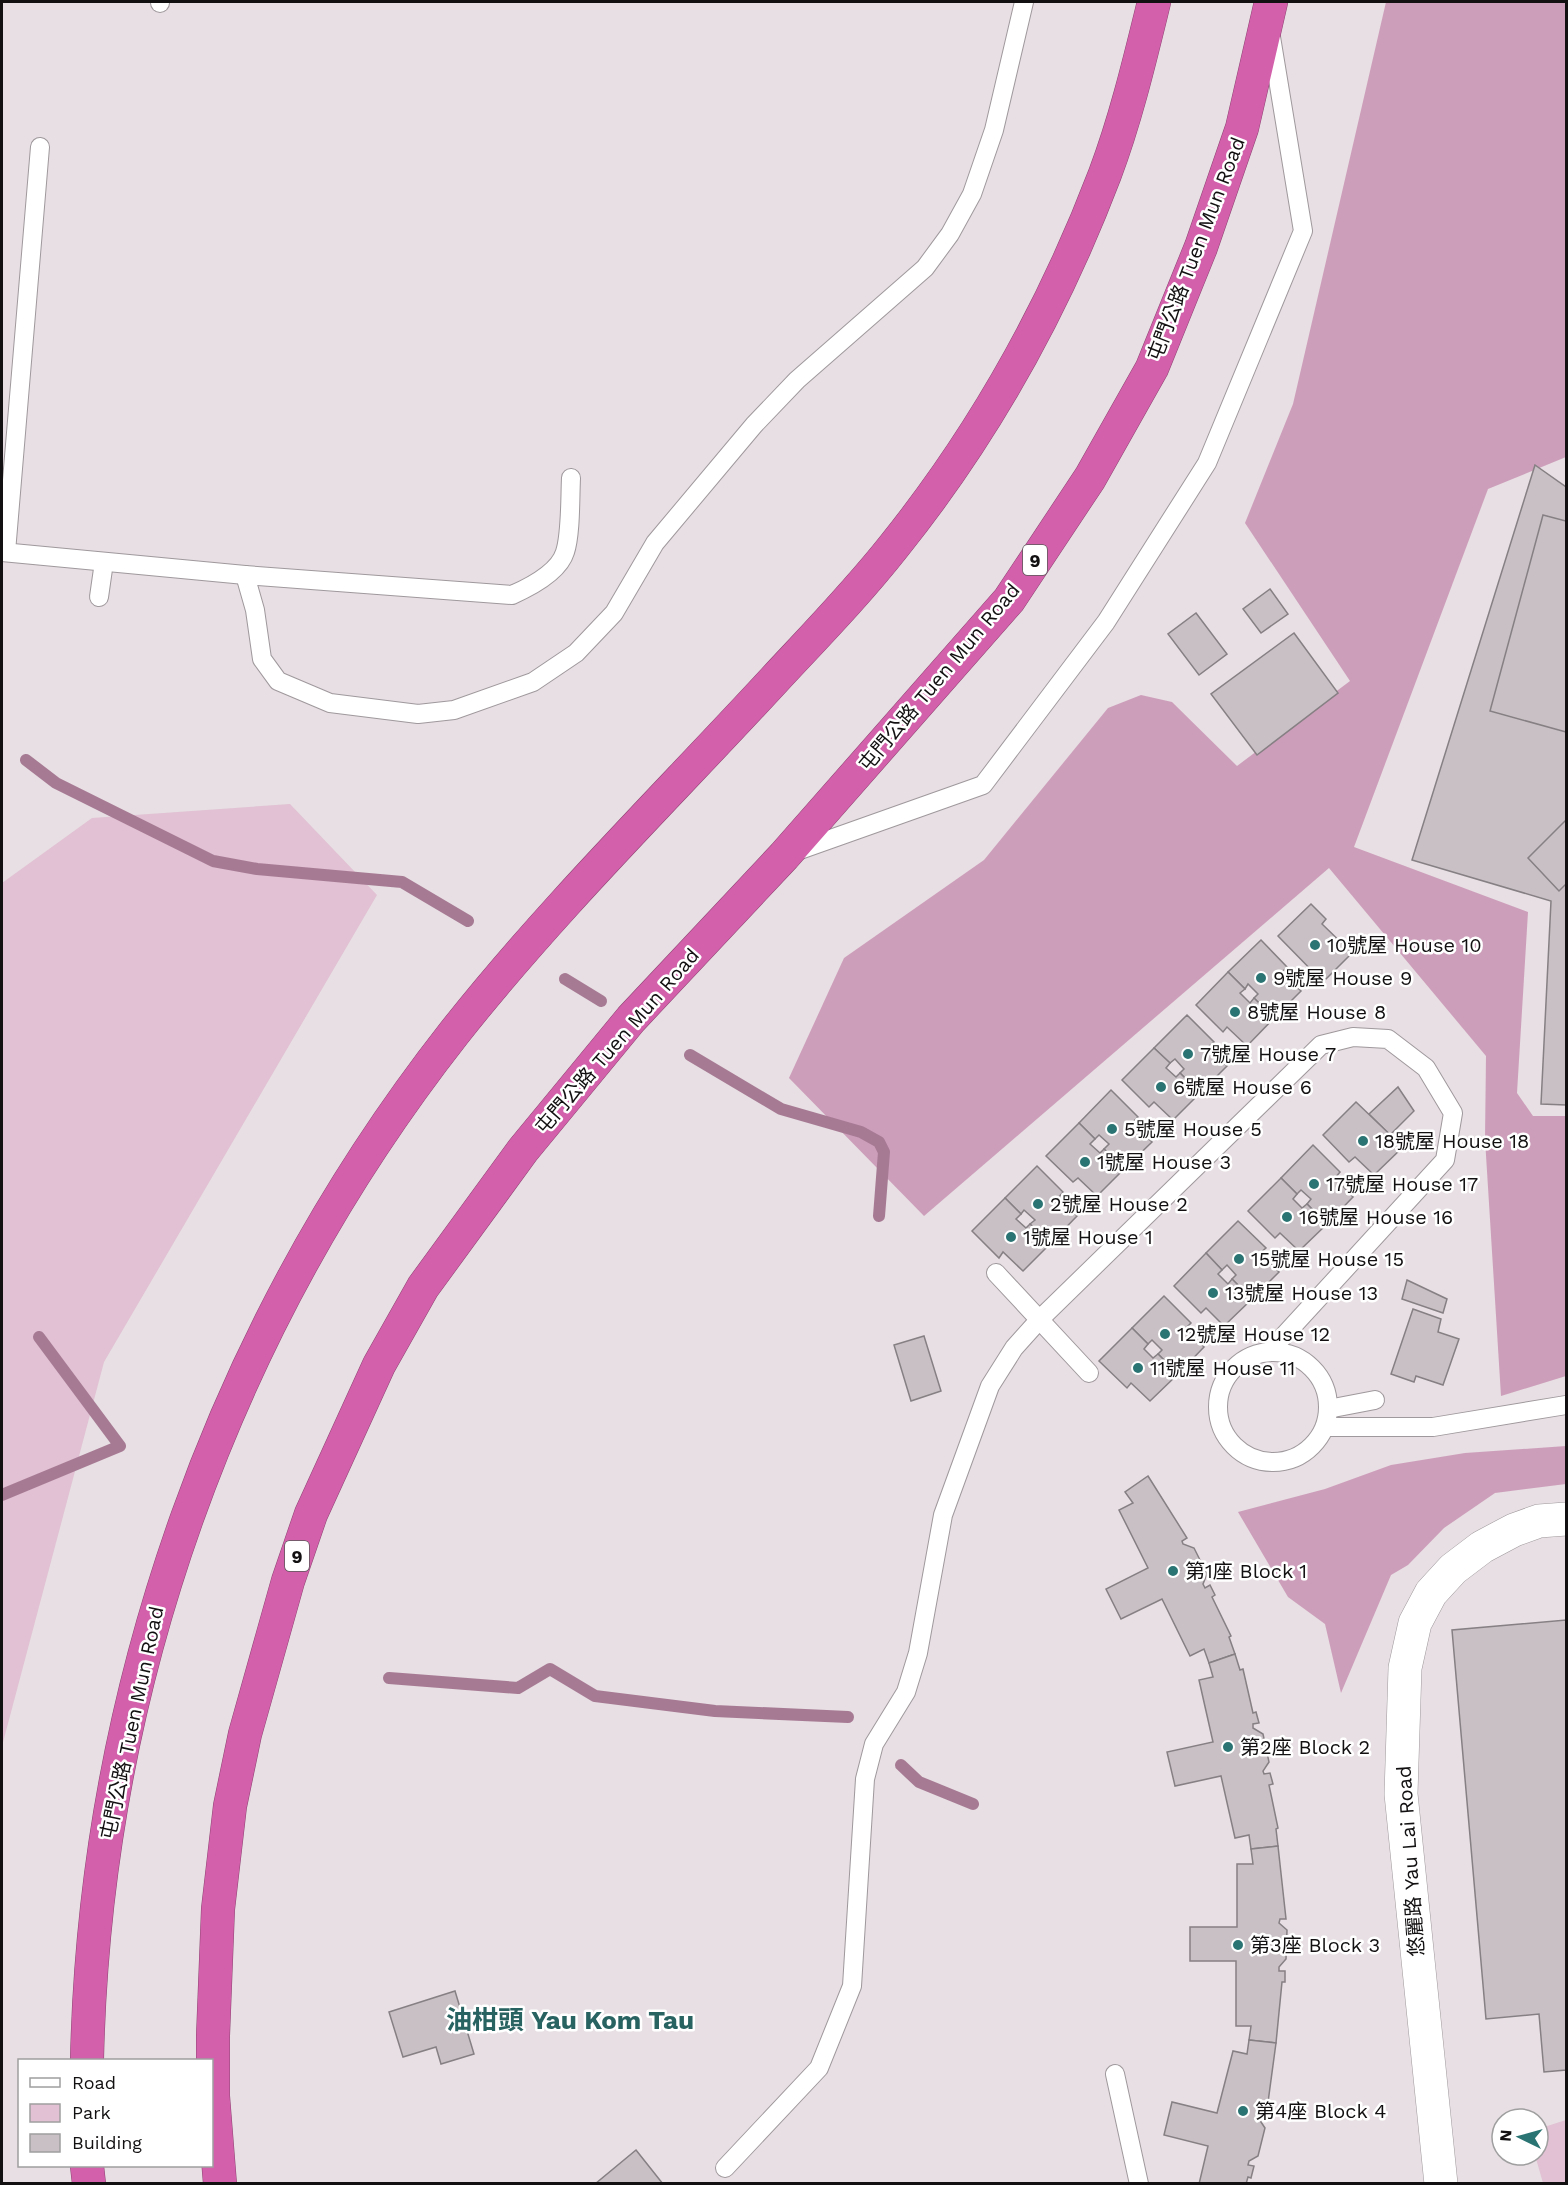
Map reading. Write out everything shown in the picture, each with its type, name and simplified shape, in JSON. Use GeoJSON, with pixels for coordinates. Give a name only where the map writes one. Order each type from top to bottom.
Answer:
{"type":"FeatureCollection","features":[{"type":"Feature","properties":{"kind":"highway","name":"屯門公路 Tuen Mun Road"},"geometry":{"type":"LineString","coordinates":[[87,2059],[93,1939],[102,1866],[111,1806],[139,1673],[180,1533],[236,1393],[272,1318],[360,1166],[453,1035],[511,964],[879,563],[942,482],[989,412],[1037,327],[1070,257],[1106,170],[1134,81],[1154,2]]}},
{"type":"Feature","properties":{"kind":"highway","name":"屯門公路 Tuen Mun Road"},"geometry":{"type":"LineString","coordinates":[[220,2184],[213,2096],[213,2036],[222,1860],[230,1806],[245,1734],[288,1581],[311,1514],[378,1365],[439,1264],[523,1150],[631,1019],[784,856],[1008,600],[1090,478],[1152,368],[1201,247],[1242,128],[1270,11]]}},
{"type":"Feature","properties":{"kind":"highway"},"geometry":{"type":"LineString","coordinates":[[87,2167],[88,2184]]}},
{"type":"Feature","properties":{"kind":"street","name":"悠麗路 Yau Lai Road"},"geometry":{"type":"LineString","coordinates":[[1441,2184],[1401,1794],[1405,1668],[1415,1623],[1431,1593],[1453,1569],[1482,1547],[1514,1530],[1539,1521],[1566,1519]]}},
{"type":"Feature","properties":{"kind":"lane"},"geometry":{"type":"LineString","coordinates":[[245,575],[255,610],[262,659],[278,681],[330,703],[418,714],[454,710],[533,682],[576,653],[614,613],[655,543],[754,425],[797,380],[925,268],[950,234],[972,194],[994,130],[1024,2]]}},
{"type":"Feature","properties":{"kind":"lane"},"geometry":{"type":"LineString","coordinates":[[784,856],[983,785],[1106,622],[1207,463],[1303,231],[1270,11]]}},
{"type":"Feature","properties":{"kind":"lane"},"geometry":{"type":"LineString","coordinates":[[40,147],[4,552],[245,575],[512,595],[532,586],[547,575],[565,553],[571,478]]}},
{"type":"Feature","properties":{"kind":"lane"},"geometry":{"type":"LineString","coordinates":[[99,597],[105,562]]}},
{"type":"Feature","properties":{"kind":"lane"},"geometry":{"type":"LineString","coordinates":[[725,2169],[819,2068],[852,1986],[865,1779],[874,1744],[906,1692],[918,1653],[943,1515],[990,1386],[1014,1348],[1040,1319],[1321,1045],[1353,1037],[1388,1039],[1426,1068],[1453,1113],[1445,1160],[1269,1352]]}},
{"type":"Feature","properties":{"kind":"lane"},"geometry":{"type":"LineString","coordinates":[[996,1273],[1089,1373]]}},
{"type":"Feature","properties":{"kind":"lane"},"geometry":{"type":"LineString","coordinates":[[1269,1352],[1287,1354],[1304,1361],[1318,1374],[1326,1391],[1326,1418],[1316,1443],[1302,1454],[1285,1461],[1268,1462],[1250,1457],[1235,1447],[1224,1433],[1219,1416],[1219,1398],[1226,1380],[1236,1366],[1252,1357],[1269,1352]]}},
{"type":"Feature","properties":{"kind":"lane"},"geometry":{"type":"LineString","coordinates":[[1326,1418],[1375,1400]]}},
{"type":"Feature","properties":{"kind":"lane"},"geometry":{"type":"LineString","coordinates":[[1326,1418],[1433,1426],[1566,1405]]}},
{"type":"Feature","properties":{"kind":"lane"},"geometry":{"type":"LineString","coordinates":[[1115,2074],[1138,2184]]}},
{"type":"Feature","properties":{"kind":"green space"},"geometry":{"type":"Polygon","coordinates":[[[290,804],[377,895],[104,1362],[2,1746],[2,883],[92,818],[290,804]]]}},
{"type":"Feature","properties":{"kind":"green space"},"geometry":{"type":"Polygon","coordinates":[[[1566,2120],[1566,2183],[1543,2183],[1538,2167],[1550,2167],[1550,2125],[1566,2120]]]}},
{"type":"Feature","properties":{"kind":"shaded area"},"geometry":{"type":"Polygon","coordinates":[[[1386,2],[1566,2],[1566,457],[1488,489],[1354,847],[1528,912],[1517,1093],[1533,1116],[1566,1116],[1566,1376],[1501,1396],[1485,1139],[1486,1056],[1329,868],[924,1216],[789,1078],[844,958],[984,860],[1108,708],[1141,695],[1172,702],[1237,766],[1350,681],[1245,523],[1293,404],[1386,2]]]}},
{"type":"Feature","properties":{"kind":"shaded area"},"geometry":{"type":"Polygon","coordinates":[[[1566,1446],[1566,1484],[1495,1493],[1444,1528],[1408,1565],[1391,1575],[1341,1693],[1325,1624],[1288,1597],[1238,1512],[1325,1489],[1391,1465],[1465,1453],[1566,1446]]]}},
{"type":"Feature","properties":{"kind":"building"},"geometry":{"type":"Polygon","coordinates":[[[1535,465],[1566,487],[1566,1105],[1541,1104],[1551,901],[1412,860],[1535,465]]]}},
{"type":"Feature","properties":{"kind":"building"},"geometry":{"type":"Polygon","coordinates":[[[1543,515],[1566,521],[1566,732],[1490,711],[1543,515]]]}},
{"type":"Feature","properties":{"kind":"building"},"geometry":{"type":"Polygon","coordinates":[[[1270,589],[1288,614],[1261,633],[1243,609],[1270,589]]]}},
{"type":"Feature","properties":{"kind":"building"},"geometry":{"type":"Polygon","coordinates":[[[1196,613],[1227,654],[1199,675],[1168,634],[1196,613]]]}},
{"type":"Feature","properties":{"kind":"building"},"geometry":{"type":"Polygon","coordinates":[[[1294,633],[1338,693],[1257,755],[1211,694],[1294,633]]]}},
{"type":"Feature","properties":{"kind":"building"},"geometry":{"type":"Polygon","coordinates":[[[1566,820],[1566,884],[1559,891],[1528,858],[1566,820]]]}},
{"type":"Feature","properties":{"kind":"building","name":"10號屋 House 10"},"geometry":{"type":"Polygon","coordinates":[[[1311,904],[1326,919],[1322,924],[1352,953],[1323,982],[1278,936],[1311,904]]]}},
{"type":"Feature","properties":{"kind":"building","name":"9號屋 House 9"},"geometry":{"type":"Polygon","coordinates":[[[1261,940],[1287,967],[1282,972],[1301,991],[1274,1018],[1254,998],[1258,994],[1248,984],[1245,989],[1228,972],[1261,940]]]}},
{"type":"Feature","properties":{"kind":"building","name":"8號屋 House 8"},"geometry":{"type":"Polygon","coordinates":[[[1228,972],[1245,989],[1240,993],[1250,1003],[1254,998],[1274,1018],[1247,1046],[1227,1027],[1223,1032],[1196,1005],[1228,972]]]}},
{"type":"Feature","properties":{"kind":"building","name":"7號屋 House 7"},"geometry":{"type":"Polygon","coordinates":[[[1187,1015],[1214,1042],[1208,1047],[1227,1066],[1200,1093],[1180,1073],[1184,1069],[1175,1059],[1170,1063],[1154,1048],[1187,1015]]]}},
{"type":"Feature","properties":{"kind":"building","name":"6號屋 House 6"},"geometry":{"type":"Polygon","coordinates":[[[1154,1048],[1170,1063],[1166,1068],[1176,1077],[1180,1073],[1200,1093],[1173,1120],[1154,1102],[1149,1107],[1122,1080],[1154,1048]]]}},
{"type":"Feature","properties":{"kind":"building"},"geometry":{"type":"Polygon","coordinates":[[[1398,1087],[1414,1111],[1390,1135],[1369,1114],[1398,1087]]]}},
{"type":"Feature","properties":{"kind":"building","name":"5號屋 House 5"},"geometry":{"type":"Polygon","coordinates":[[[1111,1090],[1138,1117],[1132,1123],[1152,1142],[1124,1169],[1104,1149],[1109,1144],[1099,1135],[1095,1139],[1079,1123],[1111,1090]]]}},
{"type":"Feature","properties":{"kind":"building","name":"18號屋 House 18"},"geometry":{"type":"Polygon","coordinates":[[[1356,1102],[1403,1147],[1374,1175],[1355,1157],[1349,1162],[1323,1135],[1356,1102]]]}},
{"type":"Feature","properties":{"kind":"building","name":"1號屋 House 3"},"geometry":{"type":"Polygon","coordinates":[[[1079,1123],[1095,1139],[1090,1144],[1100,1153],[1104,1149],[1124,1169],[1097,1196],[1078,1178],[1073,1182],[1046,1156],[1079,1123]]]}},
{"type":"Feature","properties":{"kind":"building","name":"17號屋 House 17"},"geometry":{"type":"Polygon","coordinates":[[[1313,1145],[1340,1172],[1335,1178],[1353,1197],[1327,1224],[1307,1204],[1311,1199],[1301,1190],[1297,1194],[1281,1178],[1313,1145]]]}},
{"type":"Feature","properties":{"kind":"building","name":"2號屋 House 2"},"geometry":{"type":"Polygon","coordinates":[[[1037,1166],[1063,1192],[1059,1197],[1077,1216],[1050,1244],[1030,1224],[1035,1220],[1024,1210],[1021,1214],[1005,1198],[1037,1166]]]}},
{"type":"Feature","properties":{"kind":"building","name":"16號屋 House 16"},"geometry":{"type":"Polygon","coordinates":[[[1281,1178],[1297,1194],[1293,1199],[1302,1208],[1307,1204],[1327,1224],[1299,1251],[1280,1233],[1275,1238],[1248,1211],[1281,1178]]]}},
{"type":"Feature","properties":{"kind":"building","name":"1號屋 House 1"},"geometry":{"type":"Polygon","coordinates":[[[1005,1198],[1021,1214],[1016,1219],[1026,1228],[1030,1224],[1050,1244],[1023,1271],[1003,1252],[999,1258],[972,1231],[1005,1198]]]}},
{"type":"Feature","properties":{"kind":"building","name":"15號屋 House 15"},"geometry":{"type":"Polygon","coordinates":[[[1238,1221],[1266,1248],[1260,1253],[1279,1272],[1252,1299],[1232,1279],[1236,1275],[1227,1265],[1222,1270],[1206,1253],[1238,1221]]]}},
{"type":"Feature","properties":{"kind":"building","name":"13號屋 House 13"},"geometry":{"type":"Polygon","coordinates":[[[1206,1253],[1222,1270],[1218,1274],[1228,1284],[1232,1279],[1252,1299],[1224,1326],[1206,1308],[1201,1313],[1174,1286],[1206,1253]]]}},
{"type":"Feature","properties":{"kind":"building"},"geometry":{"type":"Polygon","coordinates":[[[1407,1280],[1447,1299],[1443,1313],[1402,1299],[1407,1280]]]}},
{"type":"Feature","properties":{"kind":"building","name":"12號屋 House 12"},"geometry":{"type":"Polygon","coordinates":[[[1164,1296],[1191,1323],[1186,1328],[1204,1347],[1178,1374],[1158,1354],[1162,1350],[1152,1340],[1148,1344],[1132,1328],[1164,1296]]]}},
{"type":"Feature","properties":{"kind":"building"},"geometry":{"type":"Polygon","coordinates":[[[1413,1309],[1441,1319],[1438,1332],[1459,1339],[1443,1385],[1416,1376],[1414,1382],[1391,1374],[1413,1309]]]}},
{"type":"Feature","properties":{"kind":"building","name":"11號屋 House 11"},"geometry":{"type":"Polygon","coordinates":[[[1132,1328],[1148,1344],[1144,1349],[1153,1358],[1158,1354],[1178,1374],[1150,1401],[1131,1383],[1127,1388],[1099,1361],[1132,1328]]]}},
{"type":"Feature","properties":{"kind":"building"},"geometry":{"type":"Polygon","coordinates":[[[924,1336],[941,1391],[911,1401],[894,1345],[924,1336]]]}},
{"type":"Feature","properties":{"kind":"building","name":"第1座 Block 1"},"geometry":{"type":"Polygon","coordinates":[[[1148,1476],[1187,1538],[1182,1541],[1183,1544],[1194,1548],[1207,1574],[1203,1584],[1205,1588],[1210,1585],[1215,1595],[1212,1597],[1231,1636],[1229,1637],[1235,1654],[1209,1663],[1204,1649],[1190,1656],[1162,1599],[1121,1619],[1106,1589],[1148,1568],[1119,1510],[1133,1503],[1125,1492],[1148,1476]]]}},
{"type":"Feature","properties":{"kind":"building"},"geometry":{"type":"Polygon","coordinates":[[[1566,1620],[1566,2070],[1544,2072],[1539,2014],[1486,2019],[1452,1630],[1566,1620]]]}},
{"type":"Feature","properties":{"kind":"building","name":"第2座 Block 2"},"geometry":{"type":"Polygon","coordinates":[[[1235,1654],[1240,1670],[1243,1669],[1253,1713],[1256,1712],[1259,1723],[1253,1724],[1253,1728],[1263,1734],[1269,1762],[1263,1771],[1264,1774],[1270,1773],[1273,1784],[1269,1785],[1278,1828],[1276,1829],[1278,1846],[1251,1849],[1249,1835],[1235,1838],[1221,1776],[1175,1786],[1167,1752],[1213,1742],[1199,1680],[1213,1677],[1209,1663],[1235,1654]]]}},
{"type":"Feature","properties":{"kind":"building","name":"第3座 Block 3"},"geometry":{"type":"Polygon","coordinates":[[[1278,1846],[1286,1919],[1280,1919],[1279,1923],[1287,1930],[1286,1959],[1279,1967],[1279,1971],[1285,1971],[1285,1982],[1282,1982],[1276,2043],[1249,2040],[1251,2026],[1236,2026],[1236,1961],[1190,1961],[1190,1927],[1237,1927],[1237,1864],[1253,1864],[1251,1849],[1278,1846]]]}},
{"type":"Feature","properties":{"kind":"building"},"geometry":{"type":"Polygon","coordinates":[[[455,1991],[474,2054],[441,2064],[436,2047],[403,2057],[389,2012],[455,1991]]]}},
{"type":"Feature","properties":{"kind":"building","name":"第4座 Block 4"},"geometry":{"type":"Polygon","coordinates":[[[1249,2040],[1276,2043],[1266,2117],[1260,2115],[1259,2119],[1265,2128],[1258,2156],[1249,2161],[1248,2165],[1254,2166],[1251,2178],[1248,2177],[1246,2184],[1199,2184],[1208,2146],[1164,2135],[1172,2102],[1217,2113],[1233,2051],[1247,2054],[1249,2040]]]}},
{"type":"Feature","properties":{"kind":"building"},"geometry":{"type":"Polygon","coordinates":[[[636,2150],[663,2184],[595,2184],[636,2150]]]}},
{"type":"Feature","properties":{"kind":"waterway"},"geometry":{"type":"LineString","coordinates":[[26,760],[56,783],[213,861],[257,869],[402,882],[468,921]]}},
{"type":"Feature","properties":{"kind":"waterway"},"geometry":{"type":"LineString","coordinates":[[565,979],[601,1001]]}},
{"type":"Feature","properties":{"kind":"waterway"},"geometry":{"type":"LineString","coordinates":[[690,1055],[781,1109],[861,1132],[879,1142],[884,1152],[879,1216]]}},
{"type":"Feature","properties":{"kind":"waterway"},"geometry":{"type":"LineString","coordinates":[[2,1495],[120,1446],[39,1337]]}},
{"type":"Feature","properties":{"kind":"waterway"},"geometry":{"type":"LineString","coordinates":[[389,1678],[518,1688],[550,1669],[595,1696],[715,1711],[848,1717]]}},
{"type":"Feature","properties":{"kind":"waterway"},"geometry":{"type":"LineString","coordinates":[[901,1765],[919,1782],[973,1804]]}},
{"type":"Feature","properties":{"kind":"place","name":"10號屋 House 10"},"geometry":{"type":"Point","coordinates":[1315,945]}},
{"type":"Feature","properties":{"kind":"place","name":"9號屋 House 9"},"geometry":{"type":"Point","coordinates":[1261,978]}},
{"type":"Feature","properties":{"kind":"place","name":"8號屋 House 8"},"geometry":{"type":"Point","coordinates":[1235,1012]}},
{"type":"Feature","properties":{"kind":"place","name":"7號屋 House 7"},"geometry":{"type":"Point","coordinates":[1188,1054]}},
{"type":"Feature","properties":{"kind":"place","name":"6號屋 House 6"},"geometry":{"type":"Point","coordinates":[1161,1087]}},
{"type":"Feature","properties":{"kind":"place","name":"5號屋 House 5"},"geometry":{"type":"Point","coordinates":[1112,1129]}},
{"type":"Feature","properties":{"kind":"place","name":"18號屋 House 18"},"geometry":{"type":"Point","coordinates":[1363,1141]}},
{"type":"Feature","properties":{"kind":"place","name":"1號屋 House 3"},"geometry":{"type":"Point","coordinates":[1085,1162]}},
{"type":"Feature","properties":{"kind":"place","name":"17號屋 House 17"},"geometry":{"type":"Point","coordinates":[1314,1184]}},
{"type":"Feature","properties":{"kind":"place","name":"2號屋 House 2"},"geometry":{"type":"Point","coordinates":[1038,1204]}},
{"type":"Feature","properties":{"kind":"place","name":"16號屋 House 16"},"geometry":{"type":"Point","coordinates":[1287,1217]}},
{"type":"Feature","properties":{"kind":"place","name":"1號屋 House 1"},"geometry":{"type":"Point","coordinates":[1011,1237]}},
{"type":"Feature","properties":{"kind":"place","name":"15號屋 House 15"},"geometry":{"type":"Point","coordinates":[1239,1259]}},
{"type":"Feature","properties":{"kind":"place","name":"13號屋 House 13"},"geometry":{"type":"Point","coordinates":[1213,1293]}},
{"type":"Feature","properties":{"kind":"place","name":"12號屋 House 12"},"geometry":{"type":"Point","coordinates":[1165,1334]}},
{"type":"Feature","properties":{"kind":"place","name":"11號屋 House 11"},"geometry":{"type":"Point","coordinates":[1138,1368]}},
{"type":"Feature","properties":{"kind":"place","name":"第1座 Block 1"},"geometry":{"type":"Point","coordinates":[1173,1571]}},
{"type":"Feature","properties":{"kind":"place","name":"第2座 Block 2"},"geometry":{"type":"Point","coordinates":[1228,1747]}},
{"type":"Feature","properties":{"kind":"place","name":"第3座 Block 3"},"geometry":{"type":"Point","coordinates":[1238,1945]}},
{"type":"Feature","properties":{"kind":"place","name":"第4座 Block 4"},"geometry":{"type":"Point","coordinates":[1243,2111]}},
{"type":"Feature","properties":{"kind":"district","name":"油柑頭 Yau Kom Tau"},"geometry":{"type":"Point","coordinates":[570,2020]}}]}
